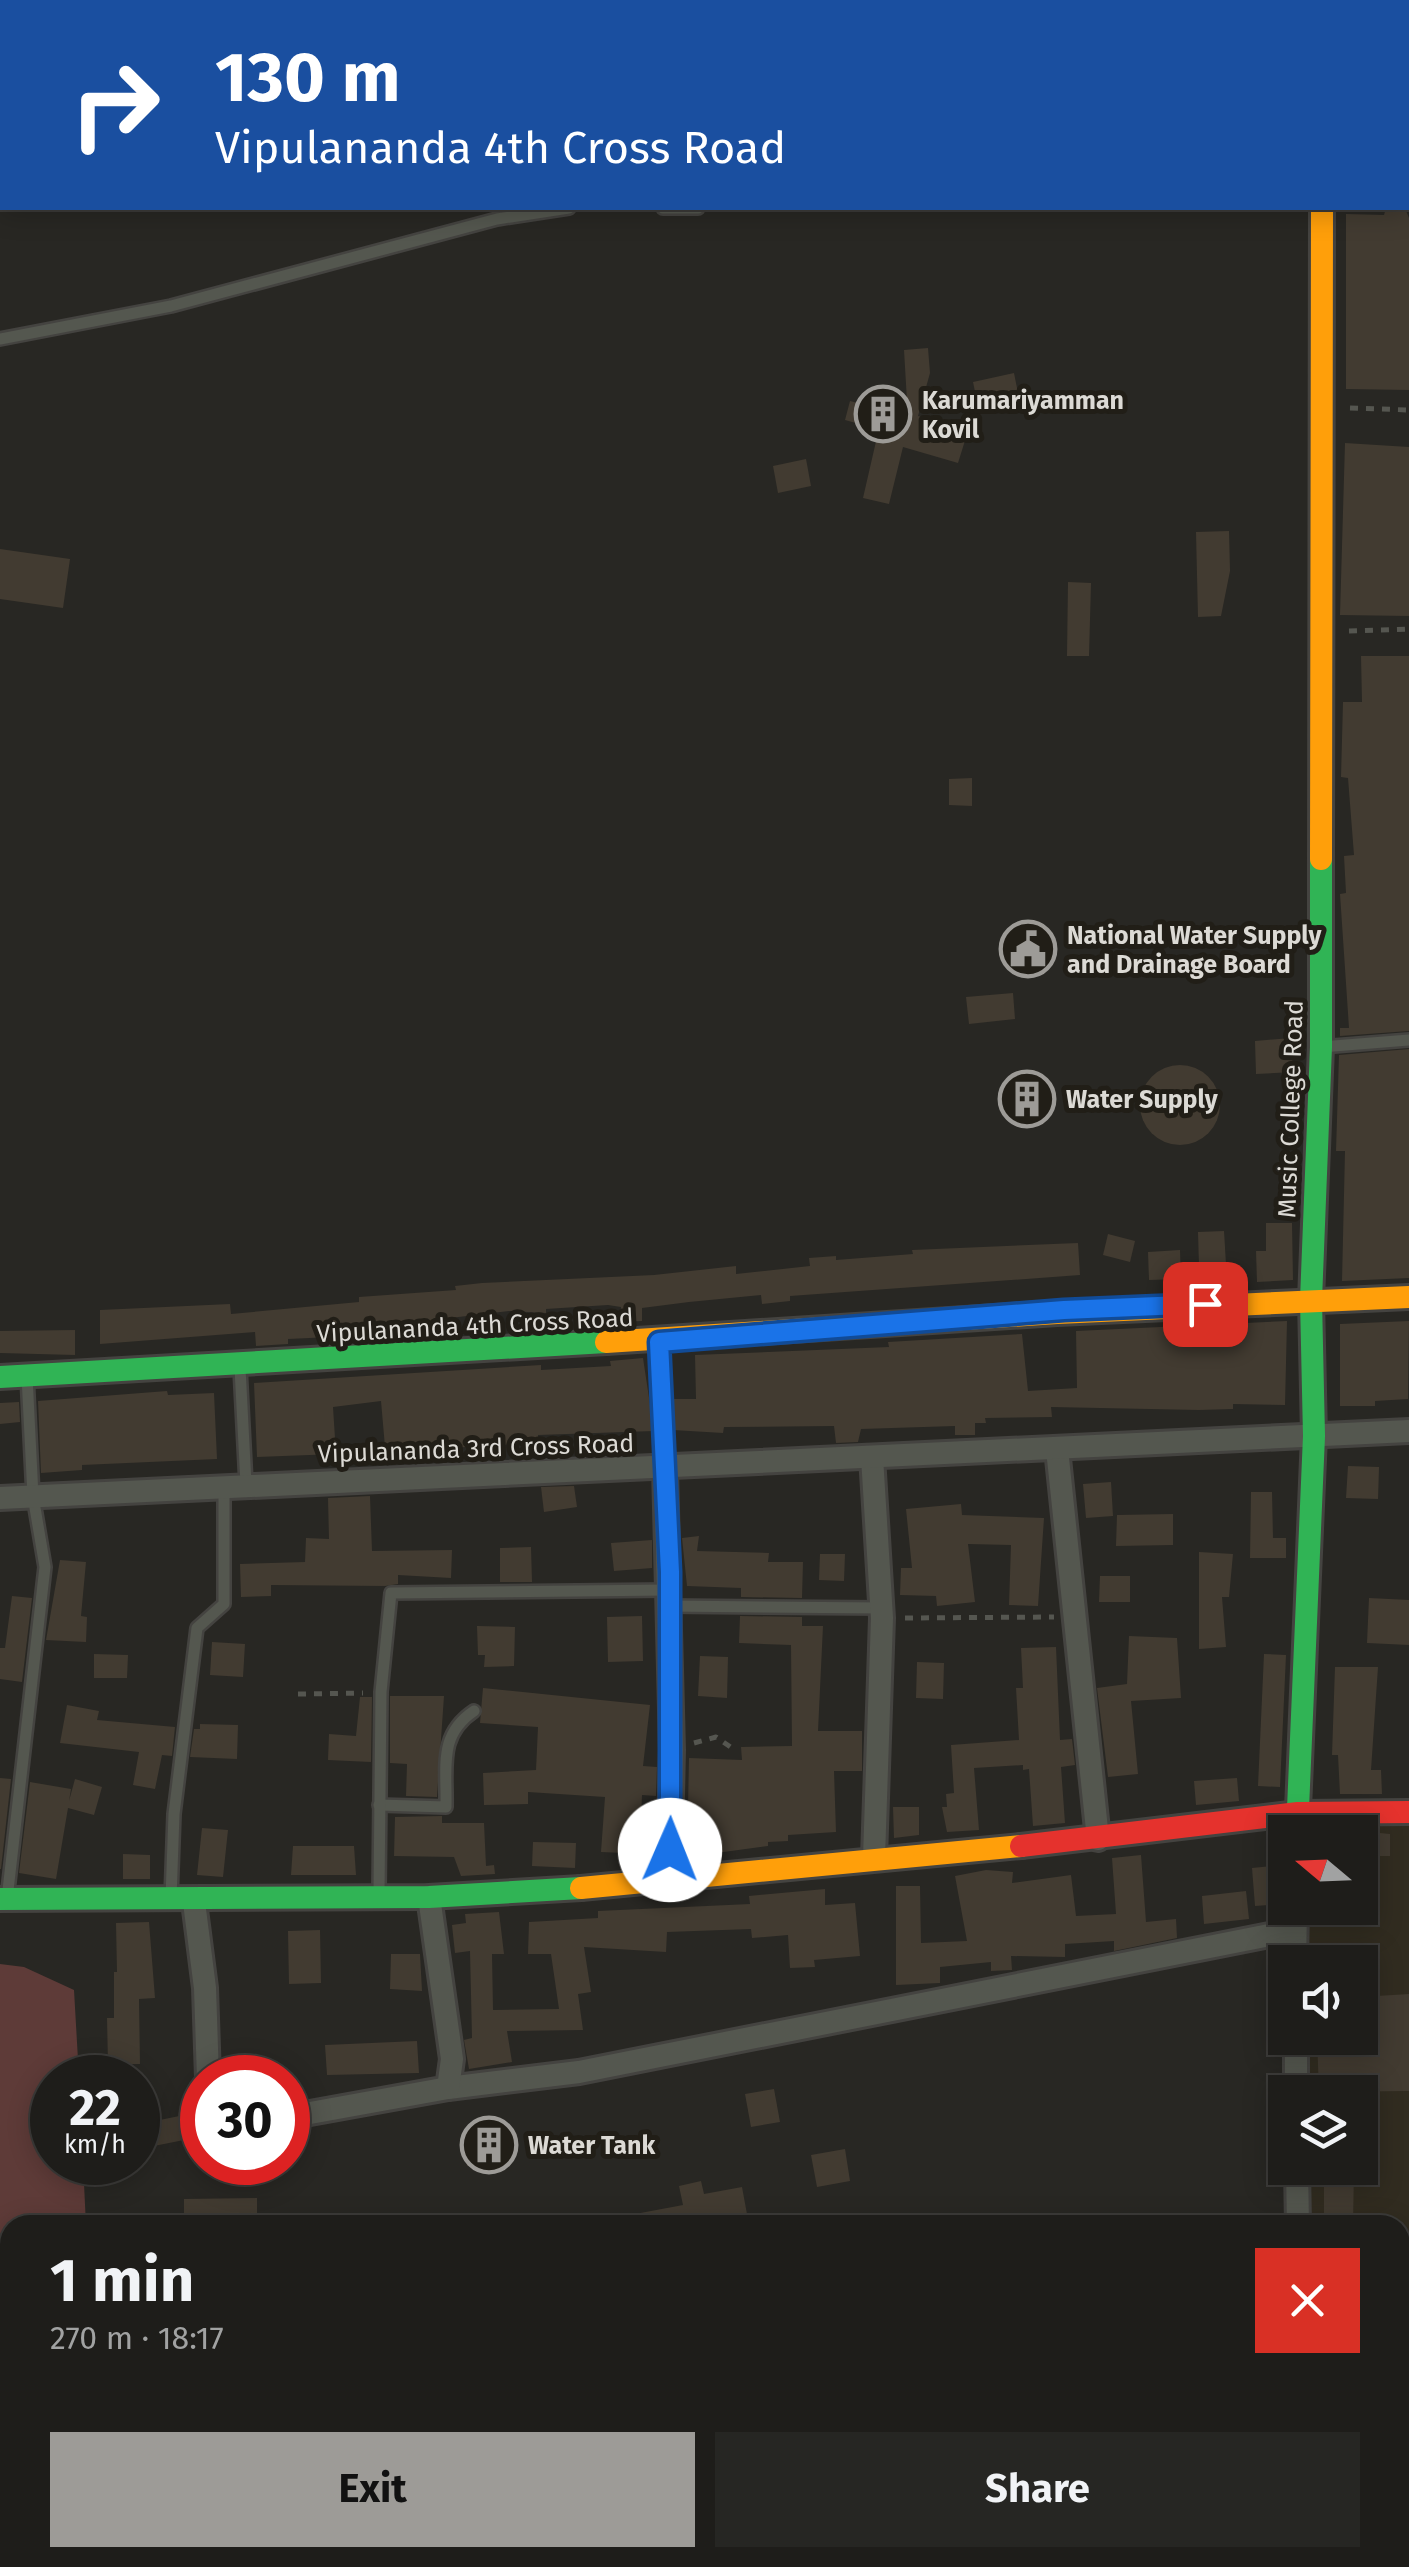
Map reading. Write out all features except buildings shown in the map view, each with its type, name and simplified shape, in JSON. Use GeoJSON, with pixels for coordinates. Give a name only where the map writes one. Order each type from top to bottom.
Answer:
{"type":"FeatureCollection","features":[{"type":"Feature","properties":{"kind":"main road","name":"Music College Road"},"geometry":{"type":"LineString","coordinates":[[1298,1815],[1314,1436],[1312,1300],[1322,1046],[1322,210]]}},
{"type":"Feature","properties":{"kind":"main road","name":"Vipulananda 4th Cross Road"},"geometry":{"type":"LineString","coordinates":[[0,1378],[659,1342],[1064,1310],[1409,1296]]}},
{"type":"Feature","properties":{"kind":"main road"},"geometry":{"type":"LineString","coordinates":[[1378,1815],[1409,1812]]}},
{"type":"Feature","properties":{"kind":"main road"},"geometry":{"type":"LineString","coordinates":[[4,1899],[183,1902],[429,1898],[670,1883],[874,1858],[1268,1825]]}},
{"type":"Feature","properties":{"kind":"street","name":"Vipulananda 3rd Cross Road"},"geometry":{"type":"LineString","coordinates":[[0,1498],[1409,1431]]}},
{"type":"Feature","properties":{"kind":"street"},"geometry":{"type":"LineString","coordinates":[[1057,1448],[1098,1839]]}},
{"type":"Feature","properties":{"kind":"street"},"geometry":{"type":"LineString","coordinates":[[872,1457],[882,1613],[874,1858]]}},
{"type":"Feature","properties":{"kind":"street"},"geometry":{"type":"LineString","coordinates":[[665,1468],[670,1572],[667,1598],[672,1750],[670,1883]]}},
{"type":"Feature","properties":{"kind":"street"},"geometry":{"type":"LineString","coordinates":[[429,1898],[452,2058],[448,2088]]}},
{"type":"Feature","properties":{"kind":"street"},"geometry":{"type":"LineString","coordinates":[[183,1902],[205,1988],[207,2055]]}},
{"type":"Feature","properties":{"kind":"street"},"geometry":{"type":"LineString","coordinates":[[310,2113],[448,2088],[579,2072],[1268,1925]]}},
{"type":"Feature","properties":{"kind":"street"},"geometry":{"type":"LineString","coordinates":[[1297,2185],[1298,2215]]}},
{"type":"Feature","properties":{"kind":"lane"},"geometry":{"type":"LineString","coordinates":[[0,339],[171,306],[497,219],[557,210]]}},
{"type":"Feature","properties":{"kind":"lane"},"geometry":{"type":"LineString","coordinates":[[1322,1046],[1409,1040]]}},
{"type":"Feature","properties":{"kind":"lane"},"geometry":{"type":"LineString","coordinates":[[659,1342],[665,1468]]}},
{"type":"Feature","properties":{"kind":"lane"},"geometry":{"type":"LineString","coordinates":[[183,1902],[174,1814],[197,1628],[224,1604],[240,1367]]}},
{"type":"Feature","properties":{"kind":"lane"},"geometry":{"type":"LineString","coordinates":[[4,1899],[44,1567],[33,1496],[27,1376]]}},
{"type":"Feature","properties":{"kind":"lane"},"geometry":{"type":"LineString","coordinates":[[379,1898],[381,1692],[391,1593],[667,1598],[882,1613]]}},
{"type":"Feature","properties":{"kind":"lane"},"geometry":{"type":"LineString","coordinates":[[379,1805],[446,1808],[448,1742],[456,1724],[474,1711]]}},
{"type":"Feature","properties":{"kind":"path"},"geometry":{"type":"LineString","coordinates":[[1322,406],[1409,410]]}},
{"type":"Feature","properties":{"kind":"path"},"geometry":{"type":"LineString","coordinates":[[1322,632],[1409,629]]}},
{"type":"Feature","properties":{"kind":"path"},"geometry":{"type":"LineString","coordinates":[[882,1613],[1077,1617]]}},
{"type":"Feature","properties":{"kind":"path"},"geometry":{"type":"LineString","coordinates":[[298,1694],[381,1692]]}},
{"type":"Feature","properties":{"kind":"path"},"geometry":{"type":"LineString","coordinates":[[672,1750],[716,1737],[732,1748]]}},
{"type":"Feature","properties":{"kind":"shaded area"},"geometry":{"type":"Polygon","coordinates":[[[1378,1819],[1409,1819],[1409,2215],[1307,2215],[1308,2185],[1378,2185],[1378,2075],[1309,2075],[1309,2055],[1378,2055],[1378,1945],[1309,1945],[1309,1925],[1378,1925],[1378,1819]]]}},
{"type":"Feature","properties":{"kind":"shaded area"},"geometry":{"type":"Polygon","coordinates":[[[0,1964],[24,1967],[74,1990],[78,2055],[30,2055],[30,2185],[84,2185],[86,2215],[0,2215],[0,1964]]]}},
{"type":"Feature","properties":{"kind":"traffic: fast"},"geometry":{"type":"LineString","coordinates":[[1298,1815],[1314,1436],[1311,1300],[1321,1047],[1321,859]]}},
{"type":"Feature","properties":{"kind":"traffic: fast"},"geometry":{"type":"LineString","coordinates":[[0,1377],[606,1342]]}},
{"type":"Feature","properties":{"kind":"traffic: fast"},"geometry":{"type":"LineString","coordinates":[[0,1899],[429,1897],[581,1888]]}},
{"type":"Feature","properties":{"kind":"traffic: slow"},"geometry":{"type":"LineString","coordinates":[[1321,859],[1322,210]]}},
{"type":"Feature","properties":{"kind":"traffic: slow"},"geometry":{"type":"LineString","coordinates":[[606,1342],[1057,1313],[1409,1297]]}},
{"type":"Feature","properties":{"kind":"traffic: slow"},"geometry":{"type":"LineString","coordinates":[[581,1888],[1021,1846]]}},
{"type":"Feature","properties":{"kind":"traffic: jam"},"geometry":{"type":"LineString","coordinates":[[1021,1846],[1298,1813],[1409,1812]]}},
{"type":"Feature","properties":{"kind":"place","name":"Karumariyamman Kovil"},"geometry":{"type":"Point","coordinates":[883,414]}},
{"type":"Feature","properties":{"kind":"place","name":"National Water Supply and Drainage Board"},"geometry":{"type":"Point","coordinates":[1028,949]}},
{"type":"Feature","properties":{"kind":"place","name":"Water Supply"},"geometry":{"type":"Point","coordinates":[1027,1099]}},
{"type":"Feature","properties":{"kind":"place","name":"Water Tank"},"geometry":{"type":"Point","coordinates":[489,2145]}},
{"type":"Feature","properties":{"kind":"route"},"geometry":{"type":"LineString","coordinates":[[670,1850],[670,1572],[659,1342],[1064,1310],[1205,1304]]}}]}
